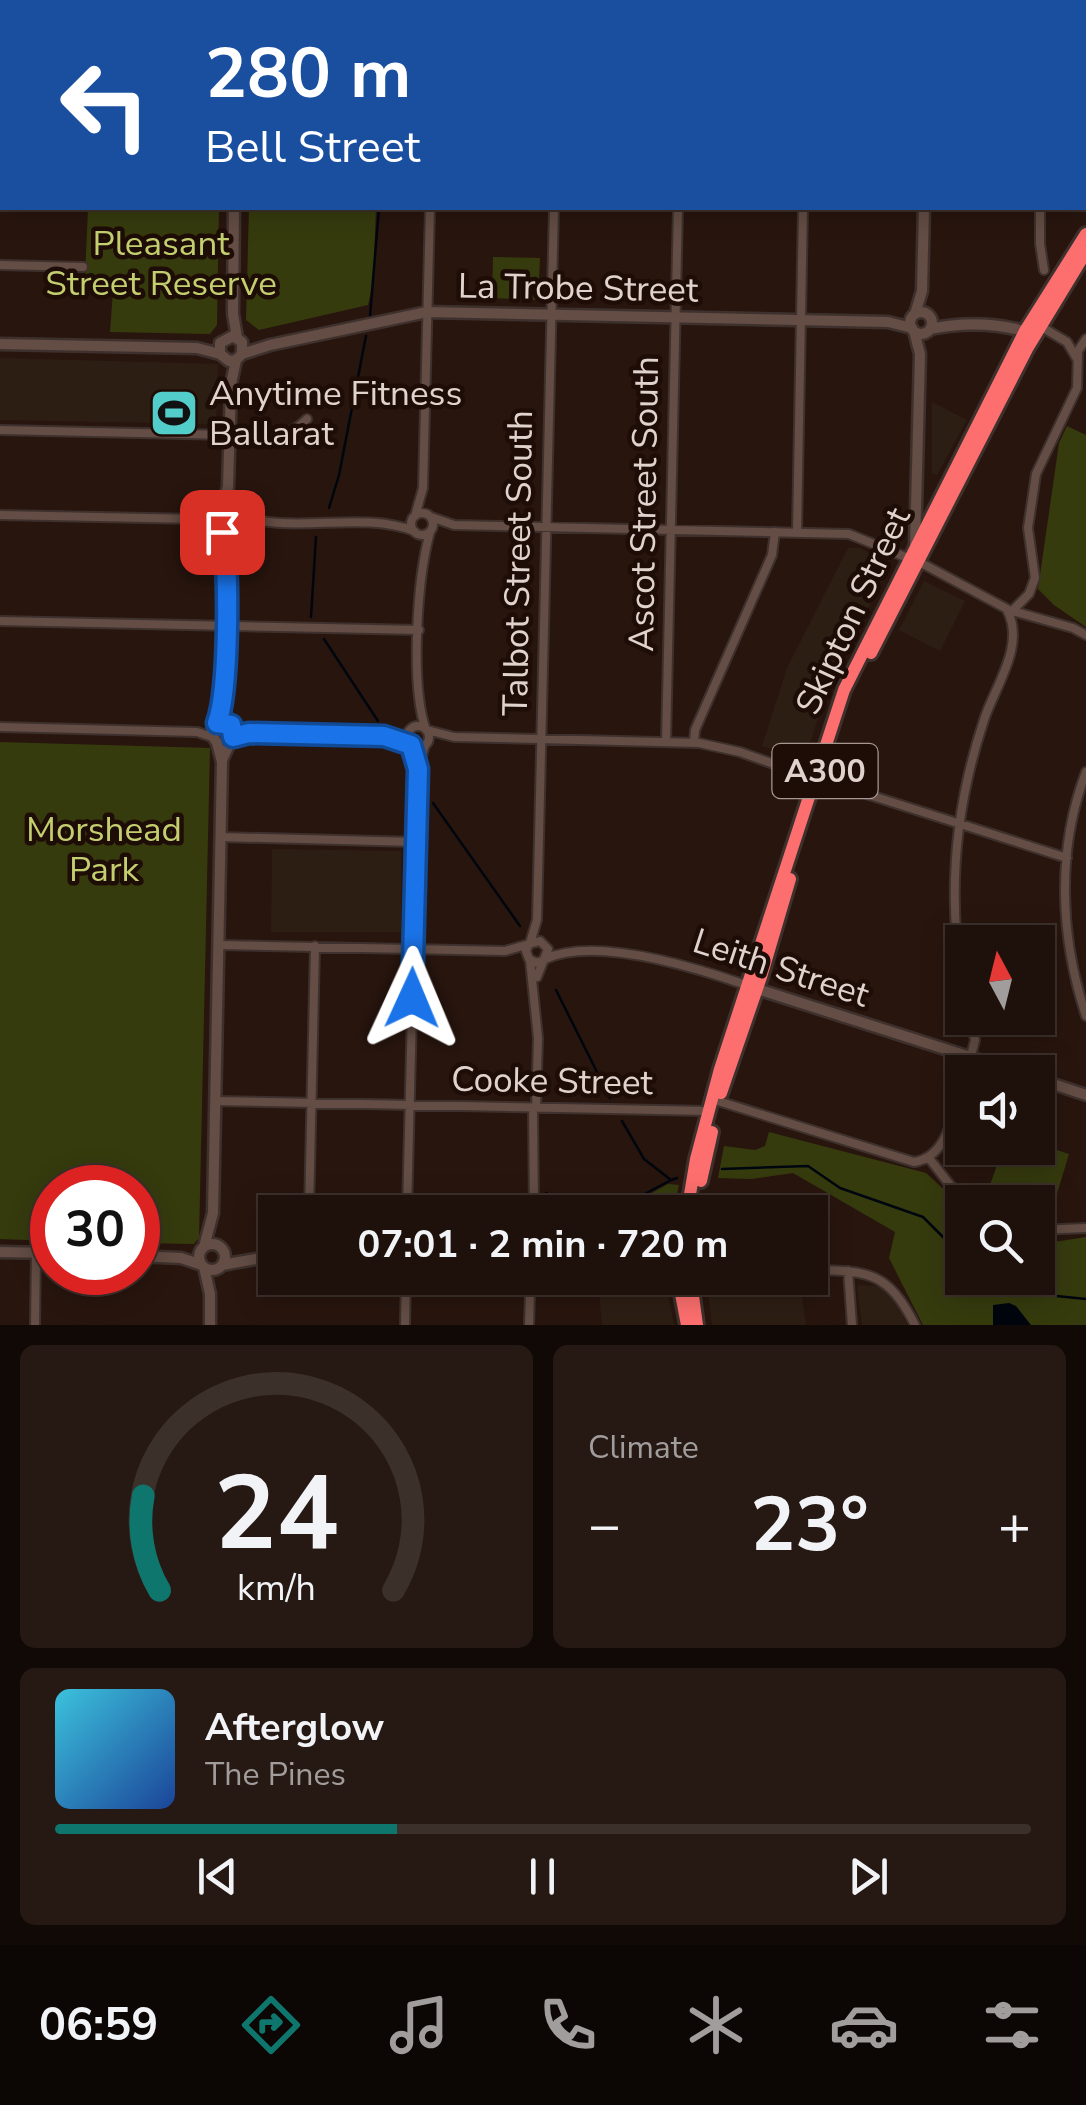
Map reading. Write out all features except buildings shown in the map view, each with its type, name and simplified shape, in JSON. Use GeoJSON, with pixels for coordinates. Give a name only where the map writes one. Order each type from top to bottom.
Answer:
{"type":"FeatureCollection","features":[{"type":"Feature","properties":{"kind":"highway","name":"Skipton Street"},"geometry":{"type":"LineString","coordinates":[[695,1195],[713,1106],[846,685],[1033,327],[1086,234]]}},
{"type":"Feature","properties":{"kind":"highway","name":"Skipton Street"},"geometry":{"type":"LineString","coordinates":[[1033,327],[1086,252]]}},
{"type":"Feature","properties":{"kind":"highway"},"geometry":{"type":"LineString","coordinates":[[681,1295],[687,1325]]}},
{"type":"Feature","properties":{"kind":"highway"},"geometry":{"type":"LineString","coordinates":[[693,1295],[696,1325]]}},
{"type":"Feature","properties":{"kind":"main road"},"geometry":{"type":"LineString","coordinates":[[210,1325],[210,1302],[200,1256],[213,1213],[227,553],[221,520],[228,487],[234,210]]}},
{"type":"Feature","properties":{"kind":"main road"},"geometry":{"type":"LineString","coordinates":[[914,556],[920,354],[914,323],[922,291],[924,210]]}},
{"type":"Feature","properties":{"kind":"main road"},"geometry":{"type":"LineString","coordinates":[[920,354],[929,323],[922,291]]}},
{"type":"Feature","properties":{"kind":"main road","name":"La Trobe Street"},"geometry":{"type":"LineString","coordinates":[[231,348],[270,345],[427,312],[914,323]]}},
{"type":"Feature","properties":{"kind":"main road"},"geometry":{"type":"LineString","coordinates":[[914,323],[1033,327]]}},
{"type":"Feature","properties":{"kind":"main road"},"geometry":{"type":"LineString","coordinates":[[914,323],[921,334],[929,323]]}},
{"type":"Feature","properties":{"kind":"main road"},"geometry":{"type":"LineString","coordinates":[[0,344],[231,348]]}},
{"type":"Feature","properties":{"kind":"main road"},"geometry":{"type":"LineString","coordinates":[[918,473],[922,495],[936,515]]}},
{"type":"Feature","properties":{"kind":"main road"},"geometry":{"type":"LineString","coordinates":[[227,553],[235,520],[228,487]]}},
{"type":"Feature","properties":{"kind":"main road"},"geometry":{"type":"LineString","coordinates":[[221,520],[235,520]]}},
{"type":"Feature","properties":{"kind":"main road"},"geometry":{"type":"LineString","coordinates":[[221,520],[235,520]]}},
{"type":"Feature","properties":{"kind":"main road","name":"Leith Street"},"geometry":{"type":"LineString","coordinates":[[752,987],[963,1055]]}},
{"type":"Feature","properties":{"kind":"main road"},"geometry":{"type":"LineString","coordinates":[[1055,1085],[1086,1095]]}},
{"type":"Feature","properties":{"kind":"main road"},"geometry":{"type":"LineString","coordinates":[[210,1302],[225,1258],[213,1213]]}},
{"type":"Feature","properties":{"kind":"main road"},"geometry":{"type":"LineString","coordinates":[[168,1256],[212,1244],[256,1258]]}},
{"type":"Feature","properties":{"kind":"main road"},"geometry":{"type":"LineString","coordinates":[[0,1252],[30,1253]]}},
{"type":"Feature","properties":{"kind":"main road"},"geometry":{"type":"LineString","coordinates":[[160,1256],[186,1258],[213,1270],[256,1258]]}},
{"type":"Feature","properties":{"kind":"street"},"geometry":{"type":"LineString","coordinates":[[422,560],[412,524],[423,488],[430,210]]}},
{"type":"Feature","properties":{"kind":"street","name":"Talbot Street South"},"geometry":{"type":"LineString","coordinates":[[545,944],[538,920],[554,210]]}},
{"type":"Feature","properties":{"kind":"street","name":"Ascot Street South"},"geometry":{"type":"LineString","coordinates":[[666,742],[678,210]]}},
{"type":"Feature","properties":{"kind":"street"},"geometry":{"type":"LineString","coordinates":[[797,532],[803,210]]}},
{"type":"Feature","properties":{"kind":"street"},"geometry":{"type":"LineString","coordinates":[[1040,210],[1044,270]]}},
{"type":"Feature","properties":{"kind":"street"},"geometry":{"type":"LineString","coordinates":[[0,265],[83,267]]}},
{"type":"Feature","properties":{"kind":"street"},"geometry":{"type":"LineString","coordinates":[[1033,327],[1065,342],[1076,344],[1086,339]]}},
{"type":"Feature","properties":{"kind":"street"},"geometry":{"type":"LineString","coordinates":[[1012,611],[1030,591],[1035,578],[1036,562],[1028,528],[1036,474],[1077,388],[1078,351],[1086,339]]}},
{"type":"Feature","properties":{"kind":"street"},"geometry":{"type":"LineString","coordinates":[[1065,342],[1078,363]]}},
{"type":"Feature","properties":{"kind":"street"},"geometry":{"type":"LineString","coordinates":[[0,430],[282,437],[307,420]]}},
{"type":"Feature","properties":{"kind":"street"},"geometry":{"type":"LineString","coordinates":[[418,769],[408,739],[418,705],[422,560],[433,524],[423,488]]}},
{"type":"Feature","properties":{"kind":"street"},"geometry":{"type":"LineString","coordinates":[[388,524],[423,514],[454,524],[860,536],[914,556],[1012,611],[1086,635]]}},
{"type":"Feature","properties":{"kind":"street"},"geometry":{"type":"LineString","coordinates":[[0,515],[221,520]]}},
{"type":"Feature","properties":{"kind":"street"},"geometry":{"type":"LineString","coordinates":[[235,520],[388,524],[422,535],[454,524]]}},
{"type":"Feature","properties":{"kind":"street"},"geometry":{"type":"LineString","coordinates":[[694,742],[696,728],[774,550],[772,532]]}},
{"type":"Feature","properties":{"kind":"street"},"geometry":{"type":"LineString","coordinates":[[956,925],[959,824],[972,756],[1013,644],[1012,620],[1001,605]]}},
{"type":"Feature","properties":{"kind":"street"},"geometry":{"type":"LineString","coordinates":[[0,621],[419,630]]}},
{"type":"Feature","properties":{"kind":"street"},"geometry":{"type":"LineString","coordinates":[[407,1195],[418,769],[429,738],[418,705]]}},
{"type":"Feature","properties":{"kind":"street"},"geometry":{"type":"LineString","coordinates":[[0,728],[384,736],[420,726],[454,737],[694,742],[803,769],[823,765],[832,778],[860,792]]}},
{"type":"Feature","properties":{"kind":"street"},"geometry":{"type":"LineString","coordinates":[[384,736],[411,745],[454,737]]}},
{"type":"Feature","properties":{"kind":"street"},"geometry":{"type":"LineString","coordinates":[[776,764],[802,775],[814,791],[830,787],[860,792],[1067,858]]}},
{"type":"Feature","properties":{"kind":"street"},"geometry":{"type":"LineString","coordinates":[[1086,772],[1078,794],[1067,858],[1066,928],[1075,984],[1086,1016]]}},
{"type":"Feature","properties":{"kind":"street"},"geometry":{"type":"LineString","coordinates":[[220,837],[416,842]]}},
{"type":"Feature","properties":{"kind":"street","name":"Talbot Street South"},"geometry":{"type":"LineString","coordinates":[[530,943],[538,920]]}},
{"type":"Feature","properties":{"kind":"street"},"geometry":{"type":"LineString","coordinates":[[218,945],[505,951],[538,940],[548,952],[534,986]]}},
{"type":"Feature","properties":{"kind":"street"},"geometry":{"type":"LineString","coordinates":[[530,943],[526,950],[534,986],[539,1050],[534,1195]]}},
{"type":"Feature","properties":{"kind":"street","name":"Leith Street"},"geometry":{"type":"LineString","coordinates":[[545,944],[570,953]]}},
{"type":"Feature","properties":{"kind":"street"},"geometry":{"type":"LineString","coordinates":[[309,1195],[315,946]]}},
{"type":"Feature","properties":{"kind":"street"},"geometry":{"type":"LineString","coordinates":[[505,951],[537,963],[545,959]]}},
{"type":"Feature","properties":{"kind":"street","name":"Leith Street"},"geometry":{"type":"LineString","coordinates":[[545,959],[570,953],[650,957],[752,987]]}},
{"type":"Feature","properties":{"kind":"street","name":"Cooke Street"},"geometry":{"type":"LineString","coordinates":[[215,1101],[534,1108],[713,1106],[907,1161],[929,1158]]}},
{"type":"Feature","properties":{"kind":"street"},"geometry":{"type":"LineString","coordinates":[[945,1135],[929,1158],[950,1185]]}},
{"type":"Feature","properties":{"kind":"street"},"geometry":{"type":"LineString","coordinates":[[1055,1229],[1086,1228]]}},
{"type":"Feature","properties":{"kind":"street"},"geometry":{"type":"LineString","coordinates":[[828,1270],[872,1274],[886,1282],[915,1325]]}},
{"type":"Feature","properties":{"kind":"street"},"geometry":{"type":"LineString","coordinates":[[848,1271],[852,1325]]}},
{"type":"Feature","properties":{"kind":"street"},"geometry":{"type":"LineString","coordinates":[[35,1295],[35,1325]]}},
{"type":"Feature","properties":{"kind":"street"},"geometry":{"type":"LineString","coordinates":[[405,1325],[406,1295]]}},
{"type":"Feature","properties":{"kind":"street"},"geometry":{"type":"LineString","coordinates":[[529,1325],[530,1295]]}},
{"type":"Feature","properties":{"kind":"shaded area"},"geometry":{"type":"Polygon","coordinates":[[[0,358],[218,364],[216,424],[0,420],[0,358]]]}},
{"type":"Feature","properties":{"kind":"shaded area"},"geometry":{"type":"Polygon","coordinates":[[[932,402],[967,420],[937,475],[932,473],[932,402]]]}},
{"type":"Feature","properties":{"kind":"shaded area"},"geometry":{"type":"Polygon","coordinates":[[[848,548],[860,548],[891,564],[828,687],[805,759],[762,746],[787,668],[848,548]]]}},
{"type":"Feature","properties":{"kind":"shaded area"},"geometry":{"type":"Polygon","coordinates":[[[924,581],[965,601],[940,651],[899,630],[924,581]]]}},
{"type":"Feature","properties":{"kind":"shaded area"},"geometry":{"type":"Polygon","coordinates":[[[272,849],[401,851],[401,932],[271,932],[272,849]]]}},
{"type":"Feature","properties":{"kind":"shaded area"},"geometry":{"type":"Polygon","coordinates":[[[859,1285],[880,1286],[895,1300],[907,1325],[862,1325],[859,1285]]]}},
{"type":"Feature","properties":{"kind":"shaded area"},"geometry":{"type":"Polygon","coordinates":[[[599,1295],[669,1295],[674,1325],[602,1325],[599,1295]]]}},
{"type":"Feature","properties":{"kind":"shaded area"},"geometry":{"type":"Polygon","coordinates":[[[708,1295],[802,1295],[806,1325],[712,1325],[708,1295]]]}},
{"type":"Feature","properties":{"kind":"shaded area"},"geometry":{"type":"Polygon","coordinates":[[[1009,1303],[1031,1325],[993,1325],[993,1305],[1009,1303]]]}},
{"type":"Feature","properties":{"kind":"green space","name":"Pleasant Street Reserve"},"geometry":{"type":"Polygon","coordinates":[[[88,210],[219,210],[217,325],[210,334],[110,332],[113,291],[85,277],[88,210]]]}},
{"type":"Feature","properties":{"kind":"green space"},"geometry":{"type":"Polygon","coordinates":[[[249,210],[376,210],[373,283],[368,305],[259,330],[246,320],[249,210]]]}},
{"type":"Feature","properties":{"kind":"green space"},"geometry":{"type":"Polygon","coordinates":[[[493,257],[540,258],[538,300],[492,298],[493,257]]]}},
{"type":"Feature","properties":{"kind":"green space"},"geometry":{"type":"Polygon","coordinates":[[[1067,426],[1086,435],[1086,627],[1038,589],[1059,443],[1067,426]]]}},
{"type":"Feature","properties":{"kind":"green space","name":"Morshead Park"},"geometry":{"type":"Polygon","coordinates":[[[0,742],[210,748],[199,1238],[194,1244],[160,1243],[160,1165],[30,1165],[30,1240],[0,1239],[0,742]]]}},
{"type":"Feature","properties":{"kind":"green space"},"geometry":{"type":"Polygon","coordinates":[[[769,1132],[926,1173],[945,1190],[945,1295],[1055,1295],[1055,1242],[1086,1237],[1086,1325],[923,1325],[889,1258],[895,1232],[793,1173],[751,1179],[718,1178],[724,1146],[755,1150],[765,1146],[769,1132]]]}},
{"type":"Feature","properties":{"kind":"green space"},"geometry":{"type":"Polygon","coordinates":[[[1055,1149],[1069,1154],[1055,1200],[1055,1185],[990,1185],[997,1165],[1055,1165],[1055,1149]]]}},
{"type":"Feature","properties":{"kind":"green space"},"geometry":{"type":"Polygon","coordinates":[[[668,1184],[679,1185],[677,1195],[648,1195],[668,1184]]]}},
{"type":"Feature","properties":{"kind":"waterway"},"geometry":{"type":"LineString","coordinates":[[370,316],[379,210]]}},
{"type":"Feature","properties":{"kind":"waterway"},"geometry":{"type":"LineString","coordinates":[[329,508],[366,336]]}},
{"type":"Feature","properties":{"kind":"waterway"},"geometry":{"type":"LineString","coordinates":[[311,617],[316,537]]}},
{"type":"Feature","properties":{"kind":"waterway"},"geometry":{"type":"LineString","coordinates":[[324,639],[378,721]]}},
{"type":"Feature","properties":{"kind":"waterway"},"geometry":{"type":"LineString","coordinates":[[433,803],[520,926]]}},
{"type":"Feature","properties":{"kind":"waterway"},"geometry":{"type":"LineString","coordinates":[[556,990],[610,1098]]}},
{"type":"Feature","properties":{"kind":"waterway"},"geometry":{"type":"LineString","coordinates":[[622,1121],[644,1159],[671,1180],[677,1178]]}},
{"type":"Feature","properties":{"kind":"waterway"},"geometry":{"type":"LineString","coordinates":[[722,1169],[808,1166],[840,1188],[923,1217],[945,1239]]}},
{"type":"Feature","properties":{"kind":"waterway"},"geometry":{"type":"LineString","coordinates":[[643,1195],[671,1180]]}},
{"type":"Feature","properties":{"kind":"waterway"},"geometry":{"type":"LineString","coordinates":[[546,1193],[549,1195]]}},
{"type":"Feature","properties":{"kind":"waterway"},"geometry":{"type":"LineString","coordinates":[[1047,1295],[1086,1299]]}},
{"type":"Feature","properties":{"kind":"place","name":"Anytime Fitness Ballarat"},"geometry":{"type":"Point","coordinates":[174,413]}},
{"type":"Feature","properties":{"kind":"route"},"geometry":{"type":"LineString","coordinates":[[222,532],[227,553],[226,618],[223,707],[217,723],[231,725],[233,737],[249,733],[384,736],[411,745],[418,769],[412,998]]}}]}
